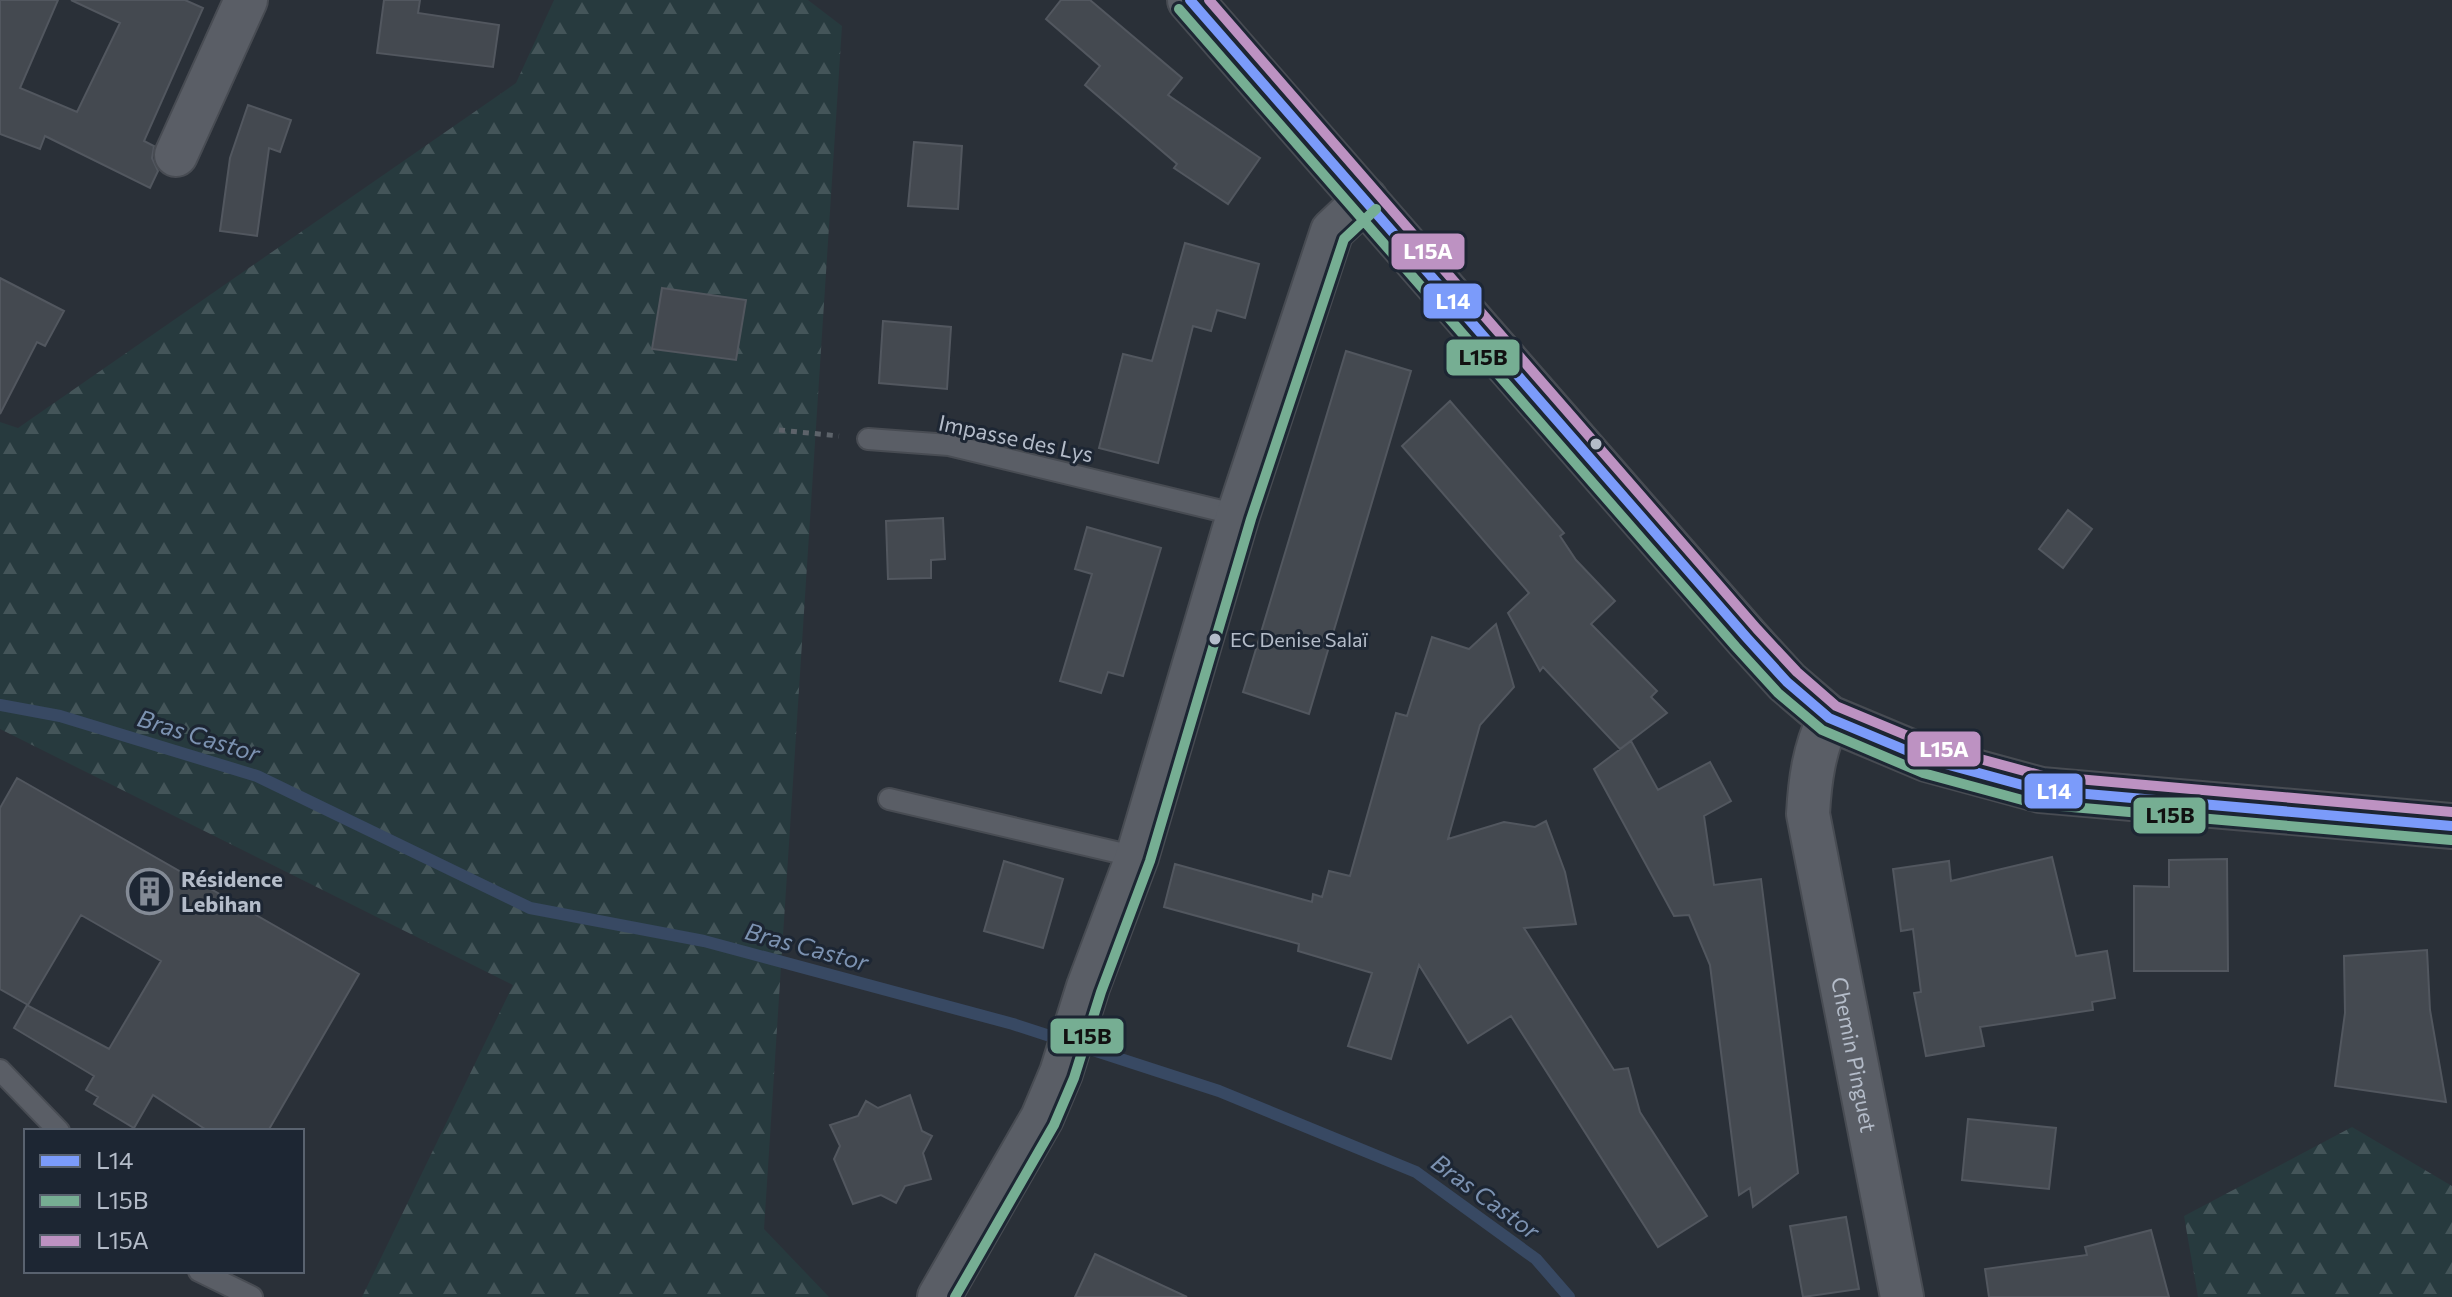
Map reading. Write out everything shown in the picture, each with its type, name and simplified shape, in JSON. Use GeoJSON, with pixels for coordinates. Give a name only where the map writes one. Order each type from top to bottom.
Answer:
{"type":"FeatureCollection","features":[{"type":"Feature","properties":{"kind":"street"},"geometry":{"type":"LineString","coordinates":[[176,155],[246,0]]}},
{"type":"Feature","properties":{"kind":"street"},"geometry":{"type":"LineString","coordinates":[[1190,0],[1747,638],[1787,682],[1829,718],[1927,759],[2041,790],[2452,826]]}},
{"type":"Feature","properties":{"kind":"street"},"geometry":{"type":"LineString","coordinates":[[939,1297],[1042,1118],[1061,1073],[1088,987],[1137,857],[1238,515],[1332,231],[1366,199]]}},
{"type":"Feature","properties":{"kind":"street","name":"Chemin Pinguet"},"geometry":{"type":"LineString","coordinates":[[1829,718],[1818,742],[1811,773],[1808,814],[1902,1297]]}},
{"type":"Feature","properties":{"kind":"lane","name":"Impasse des Lys"},"geometry":{"type":"LineString","coordinates":[[868,439],[949,445],[1238,515]]}},
{"type":"Feature","properties":{"kind":"lane"},"geometry":{"type":"LineString","coordinates":[[889,799],[1137,857]]}},
{"type":"Feature","properties":{"kind":"lane"},"geometry":{"type":"LineString","coordinates":[[0,1070],[57,1129]]}},
{"type":"Feature","properties":{"kind":"lane"},"geometry":{"type":"LineString","coordinates":[[203,1273],[252,1297]]}},
{"type":"Feature","properties":{"kind":"path"},"geometry":{"type":"LineString","coordinates":[[779,430],[868,439]]}},
{"type":"Feature","properties":{"kind":"green space"},"geometry":{"type":"Polygon","coordinates":[[[554,0],[808,0],[842,26],[764,1229],[829,1297],[362,1297],[513,985],[0,729],[0,422],[18,428],[516,83],[554,0]]]}},
{"type":"Feature","properties":{"kind":"green space"},"geometry":{"type":"Polygon","coordinates":[[[2352,1127],[2452,1186],[2452,1297],[2198,1297],[2184,1216],[2352,1127]]]}},
{"type":"Feature","properties":{"kind":"building"},"geometry":{"type":"Polygon","coordinates":[[[0,0],[58,0],[20,88],[77,112],[120,23],[71,0],[185,0],[203,8],[144,141],[154,146],[152,158],[158,171],[150,188],[45,136],[40,149],[0,134],[0,0]]]}},
{"type":"Feature","properties":{"kind":"building"},"geometry":{"type":"Polygon","coordinates":[[[384,0],[420,0],[418,13],[499,25],[493,67],[377,53],[384,0]]]}},
{"type":"Feature","properties":{"kind":"building"},"geometry":{"type":"Polygon","coordinates":[[[1061,0],[1090,0],[1182,78],[1168,95],[1260,158],[1228,204],[1174,168],[1177,164],[1085,85],[1100,66],[1046,19],[1061,0]]]}},
{"type":"Feature","properties":{"kind":"building"},"geometry":{"type":"Polygon","coordinates":[[[248,105],[291,120],[280,152],[269,148],[257,236],[220,231],[230,158],[248,105]]]}},
{"type":"Feature","properties":{"kind":"building"},"geometry":{"type":"Polygon","coordinates":[[[914,142],[962,146],[958,209],[908,206],[914,142]]]}},
{"type":"Feature","properties":{"kind":"building"},"geometry":{"type":"Polygon","coordinates":[[[1185,243],[1259,264],[1245,318],[1217,310],[1211,331],[1193,326],[1158,463],[1099,448],[1123,354],[1152,361],[1185,243]]]}},
{"type":"Feature","properties":{"kind":"building"},"geometry":{"type":"Polygon","coordinates":[[[0,278],[64,311],[45,346],[37,342],[0,414],[0,278]]]}},
{"type":"Feature","properties":{"kind":"building"},"geometry":{"type":"Polygon","coordinates":[[[662,288],[746,300],[736,360],[652,349],[662,288]]]}},
{"type":"Feature","properties":{"kind":"building"},"geometry":{"type":"Polygon","coordinates":[[[883,321],[951,327],[947,389],[879,383],[883,321]]]}},
{"type":"Feature","properties":{"kind":"building"},"geometry":{"type":"Polygon","coordinates":[[[1346,351],[1411,371],[1309,714],[1243,692],[1346,351]]]}},
{"type":"Feature","properties":{"kind":"building"},"geometry":{"type":"Polygon","coordinates":[[[1450,401],[1564,533],[1560,536],[1576,560],[1615,601],[1591,624],[1657,691],[1651,697],[1667,713],[1620,749],[1543,667],[1540,671],[1508,613],[1529,593],[1402,446],[1450,401]]]}},
{"type":"Feature","properties":{"kind":"building"},"geometry":{"type":"Polygon","coordinates":[[[2068,510],[2092,529],[2063,568],[2039,549],[2068,510]]]}},
{"type":"Feature","properties":{"kind":"building"},"geometry":{"type":"Polygon","coordinates":[[[943,518],[945,559],[931,560],[931,578],[888,579],[886,521],[943,518]]]}},
{"type":"Feature","properties":{"kind":"building"},"geometry":{"type":"Polygon","coordinates":[[[1087,527],[1161,548],[1123,676],[1108,672],[1101,693],[1060,681],[1092,574],[1075,569],[1087,527]]]}},
{"type":"Feature","properties":{"kind":"building"},"geometry":{"type":"Polygon","coordinates":[[[1496,624],[1514,687],[1480,725],[1448,839],[1504,822],[1535,827],[1546,821],[1565,872],[1576,924],[1524,928],[1614,1070],[1628,1068],[1640,1112],[1707,1216],[1658,1247],[1511,1016],[1468,1043],[1419,965],[1391,1059],[1348,1046],[1372,973],[1298,951],[1299,944],[1164,907],[1175,864],[1312,902],[1313,894],[1322,897],[1329,871],[1350,876],[1396,713],[1407,716],[1432,637],[1469,649],[1496,624]]]}},
{"type":"Feature","properties":{"kind":"building"},"geometry":{"type":"Polygon","coordinates":[[[1631,741],[1658,790],[1710,762],[1731,801],[1704,816],[1714,885],[1761,879],[1798,1173],[1753,1207],[1750,1188],[1739,1195],[1710,965],[1689,915],[1674,916],[1594,769],[1631,741]]]}},
{"type":"Feature","properties":{"kind":"building"},"geometry":{"type":"Polygon","coordinates":[[[17,778],[359,974],[269,1129],[205,1129],[153,1095],[134,1128],[94,1104],[98,1097],[86,1090],[94,1076],[14,1028],[27,1005],[109,1049],[161,961],[81,915],[28,1005],[0,989],[0,808],[17,778]]]}},
{"type":"Feature","properties":{"kind":"building"},"geometry":{"type":"Polygon","coordinates":[[[2052,857],[2076,956],[2107,951],[2115,998],[2092,1002],[2093,1010],[1980,1027],[1984,1046],[1926,1056],[1914,993],[1921,992],[1913,929],[1901,931],[1893,869],[1949,861],[1951,881],[2052,857]]]}},
{"type":"Feature","properties":{"kind":"building"},"geometry":{"type":"Polygon","coordinates":[[[2227,859],[2228,971],[2134,971],[2134,886],[2169,887],[2169,860],[2227,859]]]}},
{"type":"Feature","properties":{"kind":"building"},"geometry":{"type":"Polygon","coordinates":[[[1004,861],[1063,879],[1043,948],[984,931],[1004,861]]]}},
{"type":"Feature","properties":{"kind":"building"},"geometry":{"type":"Polygon","coordinates":[[[2427,950],[2430,1010],[2446,1102],[2335,1086],[2345,1013],[2344,956],[2427,950]]]}},
{"type":"Feature","properties":{"kind":"building"},"geometry":{"type":"Polygon","coordinates":[[[910,1095],[922,1131],[932,1136],[923,1153],[931,1179],[905,1186],[896,1203],[881,1195],[853,1204],[834,1159],[840,1146],[830,1125],[858,1116],[866,1101],[878,1108],[910,1095]]]}},
{"type":"Feature","properties":{"kind":"building"},"geometry":{"type":"Polygon","coordinates":[[[1968,1119],[2056,1128],[2049,1189],[1962,1180],[1968,1119]]]}},
{"type":"Feature","properties":{"kind":"building"},"geometry":{"type":"Polygon","coordinates":[[[1846,1217],[1859,1289],[1803,1297],[1790,1226],[1846,1217]]]}},
{"type":"Feature","properties":{"kind":"building"},"geometry":{"type":"Polygon","coordinates":[[[2151,1230],[2169,1297],[1989,1297],[1985,1269],[2087,1255],[2085,1247],[2151,1230]]]}},
{"type":"Feature","properties":{"kind":"building"},"geometry":{"type":"Polygon","coordinates":[[[1095,1254],[1187,1297],[1075,1297],[1095,1254]]]}},
{"type":"Feature","properties":{"kind":"waterway","name":"Bras Castor"},"geometry":{"type":"LineString","coordinates":[[0,705],[60,716],[257,776],[530,908],[704,941],[1013,1024],[1219,1091],[1416,1172],[1536,1259],[1569,1297]]}},
{"type":"Feature","properties":{"kind":"transit line","name":"L14"},"geometry":{"type":"LineString","coordinates":[[1190,0],[1747,638],[1787,682],[1829,718],[1927,759],[2041,790],[2452,826]]}},
{"type":"Feature","properties":{"kind":"transit line","name":"L15A"},"geometry":{"type":"LineString","coordinates":[[1209,0],[1757,629],[1797,672],[1836,706],[1932,746],[2043,776],[2452,812]]}},
{"type":"Feature","properties":{"kind":"transit line","name":"L15B"},"geometry":{"type":"LineString","coordinates":[[1179,9],[1736,647],[1778,693],[1822,730],[1923,773],[2037,804],[2451,840]]}},
{"type":"Feature","properties":{"kind":"transit line","name":"L15B"},"geometry":{"type":"LineString","coordinates":[[955,1297],[1054,1125],[1074,1078],[1101,992],[1150,861],[1251,519],[1344,239],[1376,209]]}},
{"type":"Feature","properties":{"kind":"place","name":"EC Denise Salaï"},"geometry":{"type":"Point","coordinates":[1215,639]}},
{"type":"Feature","properties":{"kind":"place","name":"Résidence Lebihan"},"geometry":{"type":"Point","coordinates":[150,891]}}]}
